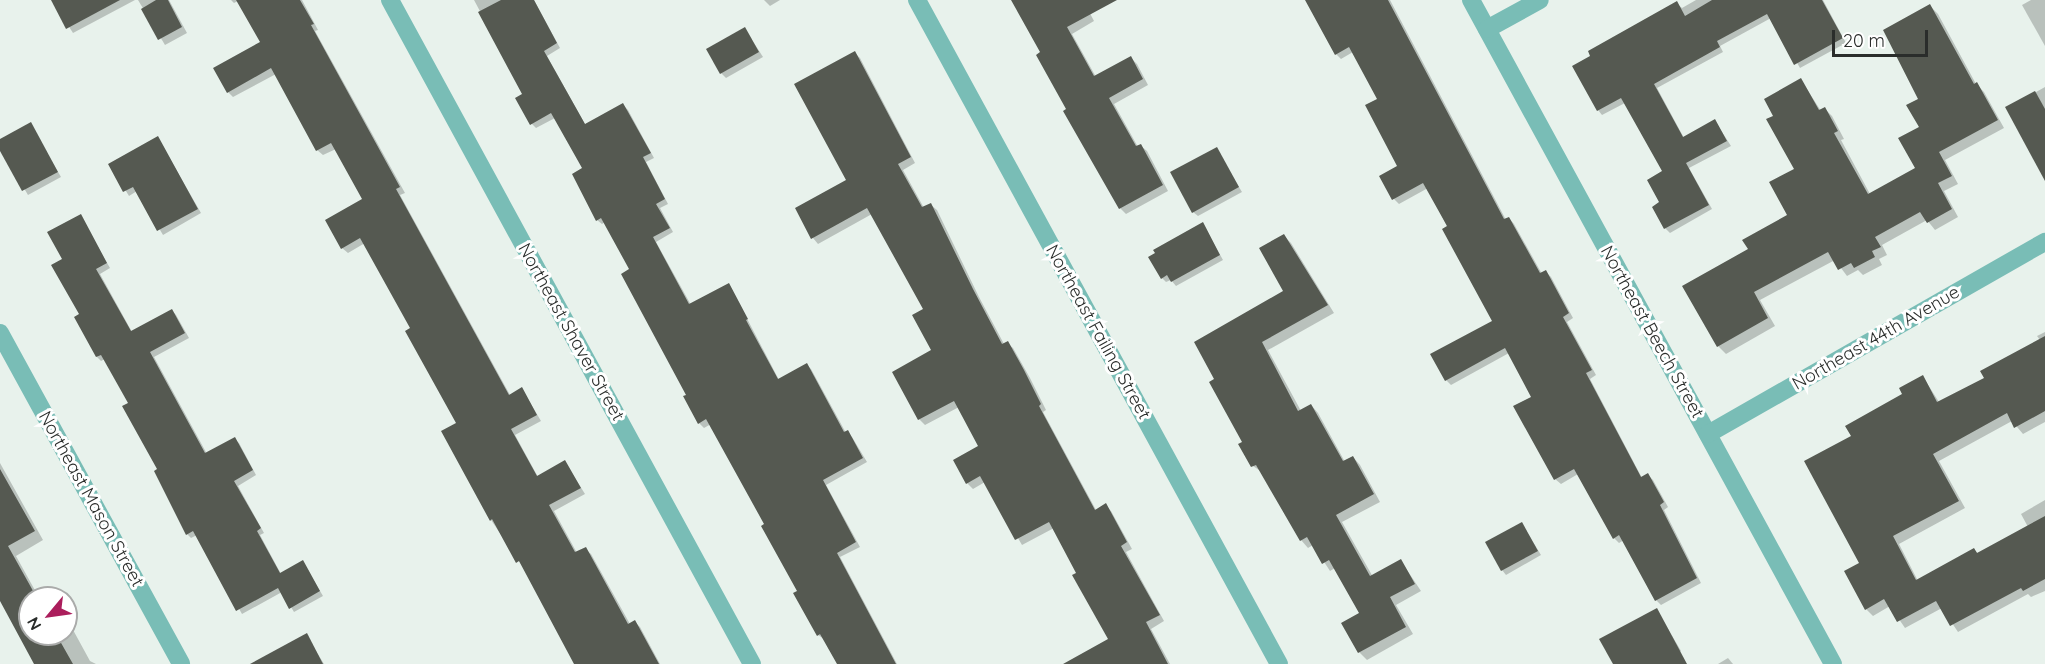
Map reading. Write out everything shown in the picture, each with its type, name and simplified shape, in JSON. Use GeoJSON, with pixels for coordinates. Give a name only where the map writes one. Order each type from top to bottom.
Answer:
{"type":"FeatureCollection","features":[{"type":"Feature","properties":{"kind":"street","name":"Northeast Shaver Street"},"geometry":{"type":"LineString","coordinates":[[390,0],[752,664]]}},
{"type":"Feature","properties":{"kind":"street","name":"Northeast Failing Street"},"geometry":{"type":"LineString","coordinates":[[917,0],[1280,664]]}},
{"type":"Feature","properties":{"kind":"street","name":"Northeast Beech Street"},"geometry":{"type":"LineString","coordinates":[[1471,0],[1833,664]]}},
{"type":"Feature","properties":{"kind":"street"},"geometry":{"type":"LineString","coordinates":[[1487,30],[1540,0]]}},
{"type":"Feature","properties":{"kind":"street","name":"Northeast 44th Avenue"},"geometry":{"type":"LineString","coordinates":[[1708,434],[2045,242]]}},
{"type":"Feature","properties":{"kind":"street","name":"Northeast Mason Street"},"geometry":{"type":"LineString","coordinates":[[0,333],[181,664]]}},
{"type":"Feature","properties":{"kind":"building"},"geometry":{"type":"Polygon","coordinates":[[[51,0],[120,0],[66,29],[51,0]]]}},
{"type":"Feature","properties":{"kind":"building"},"geometry":{"type":"Polygon","coordinates":[[[156,0],[168,0],[182,27],[158,40],[141,9],[156,0]]]}},
{"type":"Feature","properties":{"kind":"building"},"geometry":{"type":"Polygon","coordinates":[[[236,0],[300,0],[314,24],[311,25],[400,187],[396,189],[509,395],[522,387],[537,415],[511,429],[537,476],[565,460],[581,488],[549,505],[575,552],[586,547],[628,624],[635,620],[659,664],[574,664],[519,561],[516,563],[492,519],[490,521],[441,431],[456,423],[405,331],[410,328],[360,238],[341,249],[325,220],[362,199],[331,143],[316,151],[271,68],[227,93],[213,68],[260,42],[236,0]]]}},
{"type":"Feature","properties":{"kind":"building"},"geometry":{"type":"Polygon","coordinates":[[[501,0],[534,0],[557,43],[544,51],[585,124],[623,103],[651,153],[643,157],[665,199],[656,204],[670,228],[653,237],[689,304],[729,283],[778,379],[807,363],[844,432],[848,430],[863,458],[823,480],[856,542],[837,553],[896,664],[837,664],[820,634],[817,636],[793,593],[797,591],[761,526],[764,524],[706,419],[698,424],[683,396],[686,395],[621,274],[629,269],[601,218],[596,221],[572,174],[582,168],[551,113],[530,125],[515,98],[522,94],[478,12],[501,0]]]}},
{"type":"Feature","properties":{"kind":"building"},"geometry":{"type":"Polygon","coordinates":[[[1011,0],[1117,0],[1067,27],[1094,76],[1131,56],[1143,79],[1109,98],[1136,146],[1141,144],[1163,185],[1119,209],[1063,111],[1066,109],[1036,55],[1040,52],[1011,0]]]}},
{"type":"Feature","properties":{"kind":"building"},"geometry":{"type":"Polygon","coordinates":[[[1305,0],[1388,0],[1504,219],[1509,217],[1540,273],[1546,270],[1569,313],[1563,317],[1592,370],[1586,373],[1641,477],[1648,473],[1664,502],[1660,505],[1697,578],[1655,601],[1619,535],[1613,539],[1574,469],[1554,480],[1513,406],[1531,397],[1505,348],[1445,381],[1430,354],[1492,321],[1442,229],[1447,226],[1423,183],[1392,200],[1379,176],[1397,166],[1365,105],[1377,99],[1349,47],[1335,55],[1305,0]]]}},
{"type":"Feature","properties":{"kind":"building"},"geometry":{"type":"Polygon","coordinates":[[[1712,0],[1822,0],[1843,38],[1794,65],[1767,14],[1717,41],[1720,47],[1654,84],[1683,137],[1715,119],[1727,141],[1686,163],[1709,205],[1664,229],[1652,207],[1659,202],[1647,180],[1662,171],[1621,98],[1597,111],[1572,66],[1590,56],[1588,51],[1677,1],[1685,16],[1712,0]]]}},
{"type":"Feature","properties":{"kind":"building"},"geometry":{"type":"Polygon","coordinates":[[[1930,4],[1974,84],[1977,82],[1998,120],[1939,152],[1952,176],[1938,183],[1952,209],[1927,223],[1920,212],[1875,237],[1881,247],[1872,251],[1875,257],[1854,268],[1851,263],[1838,270],[1828,252],[1754,292],[1768,318],[1717,347],[1682,286],[1748,249],[1742,240],[1787,215],[1769,182],[1794,169],[1766,119],[1773,116],[1764,99],[1801,78],[1819,110],[1825,107],[1838,131],[1834,133],[1868,194],[1915,168],[1898,138],[1919,127],[1906,105],[1918,99],[1883,30],[1930,4]]]}},
{"type":"Feature","properties":{"kind":"building"},"geometry":{"type":"Polygon","coordinates":[[[745,27],[759,52],[720,74],[706,49],[745,27]]]}},
{"type":"Feature","properties":{"kind":"building"},"geometry":{"type":"Polygon","coordinates":[[[855,51],[911,157],[898,164],[922,207],[931,203],[1002,344],[1008,341],[1041,404],[1039,406],[1095,510],[1106,503],[1127,542],[1121,546],[1160,615],[1146,622],[1168,664],[1063,664],[1108,639],[1072,575],[1076,573],[1049,522],[1015,540],[980,476],[966,484],[953,460],[978,446],[954,401],[918,420],[892,372],[931,350],[912,315],[923,309],[867,208],[811,239],[795,208],[846,180],[794,84],[855,51]]]}},
{"type":"Feature","properties":{"kind":"building"},"geometry":{"type":"Polygon","coordinates":[[[2035,91],[2045,109],[2045,181],[2005,107],[2035,91]]]}},
{"type":"Feature","properties":{"kind":"building"},"geometry":{"type":"Polygon","coordinates":[[[31,122],[58,172],[22,191],[0,151],[0,139],[31,122]]]}},
{"type":"Feature","properties":{"kind":"building"},"geometry":{"type":"Polygon","coordinates":[[[158,136],[198,209],[157,231],[133,187],[123,192],[108,164],[158,136]]]}},
{"type":"Feature","properties":{"kind":"building"},"geometry":{"type":"Polygon","coordinates":[[[1217,147],[1239,187],[1192,213],[1170,172],[1217,147]]]}},
{"type":"Feature","properties":{"kind":"building"},"geometry":{"type":"Polygon","coordinates":[[[81,214],[107,263],[96,269],[131,331],[172,309],[185,333],[150,352],[205,453],[235,437],[253,470],[234,481],[261,528],[257,531],[280,573],[303,560],[320,591],[289,609],[278,588],[236,611],[193,531],[186,535],[154,471],[157,469],[122,406],[128,403],[101,355],[96,357],[74,317],[79,314],[51,265],[62,259],[47,232],[81,214]]]}},
{"type":"Feature","properties":{"kind":"building"},"geometry":{"type":"Polygon","coordinates":[[[1203,222],[1220,255],[1171,282],[1167,275],[1161,279],[1148,257],[1155,253],[1153,250],[1203,222]]]}},
{"type":"Feature","properties":{"kind":"building"},"geometry":{"type":"Polygon","coordinates":[[[1284,234],[1328,305],[1262,342],[1298,411],[1311,404],[1343,461],[1353,456],[1374,494],[1336,515],[1370,576],[1401,559],[1415,584],[1390,597],[1406,627],[1358,653],[1341,623],[1359,613],[1329,560],[1322,564],[1307,537],[1300,541],[1256,465],[1251,467],[1238,444],[1242,442],[1209,382],[1214,379],[1194,342],[1283,291],[1259,248],[1284,234]]]}},
{"type":"Feature","properties":{"kind":"building"},"geometry":{"type":"Polygon","coordinates":[[[2045,336],[2045,411],[2014,428],[2007,413],[1933,454],[1959,501],[1893,536],[1916,580],[1974,548],[1977,553],[2045,516],[2045,579],[2023,591],[2021,588],[1950,626],[1936,601],[1897,622],[1884,599],[1865,610],[1844,571],[1859,563],[1804,461],[1851,436],[1845,426],[1902,394],[1899,388],[1923,375],[1937,402],[1984,378],[1980,371],[2045,336]]]}},
{"type":"Feature","properties":{"kind":"building"},"geometry":{"type":"Polygon","coordinates":[[[0,469],[35,531],[8,546],[30,586],[18,586],[18,634],[0,601],[0,469]]]}},
{"type":"Feature","properties":{"kind":"building"},"geometry":{"type":"Polygon","coordinates":[[[1522,522],[1538,551],[1501,571],[1485,542],[1522,522]]]}},
{"type":"Feature","properties":{"kind":"building"},"geometry":{"type":"Polygon","coordinates":[[[1657,608],[1687,664],[1613,664],[1599,639],[1657,608]]]}},
{"type":"Feature","properties":{"kind":"building"},"geometry":{"type":"Polygon","coordinates":[[[307,633],[323,664],[250,664],[307,633]]]}},
{"type":"Feature","properties":{"kind":"building"},"geometry":{"type":"Polygon","coordinates":[[[24,646],[63,646],[73,664],[34,664],[24,646]]]}}]}
